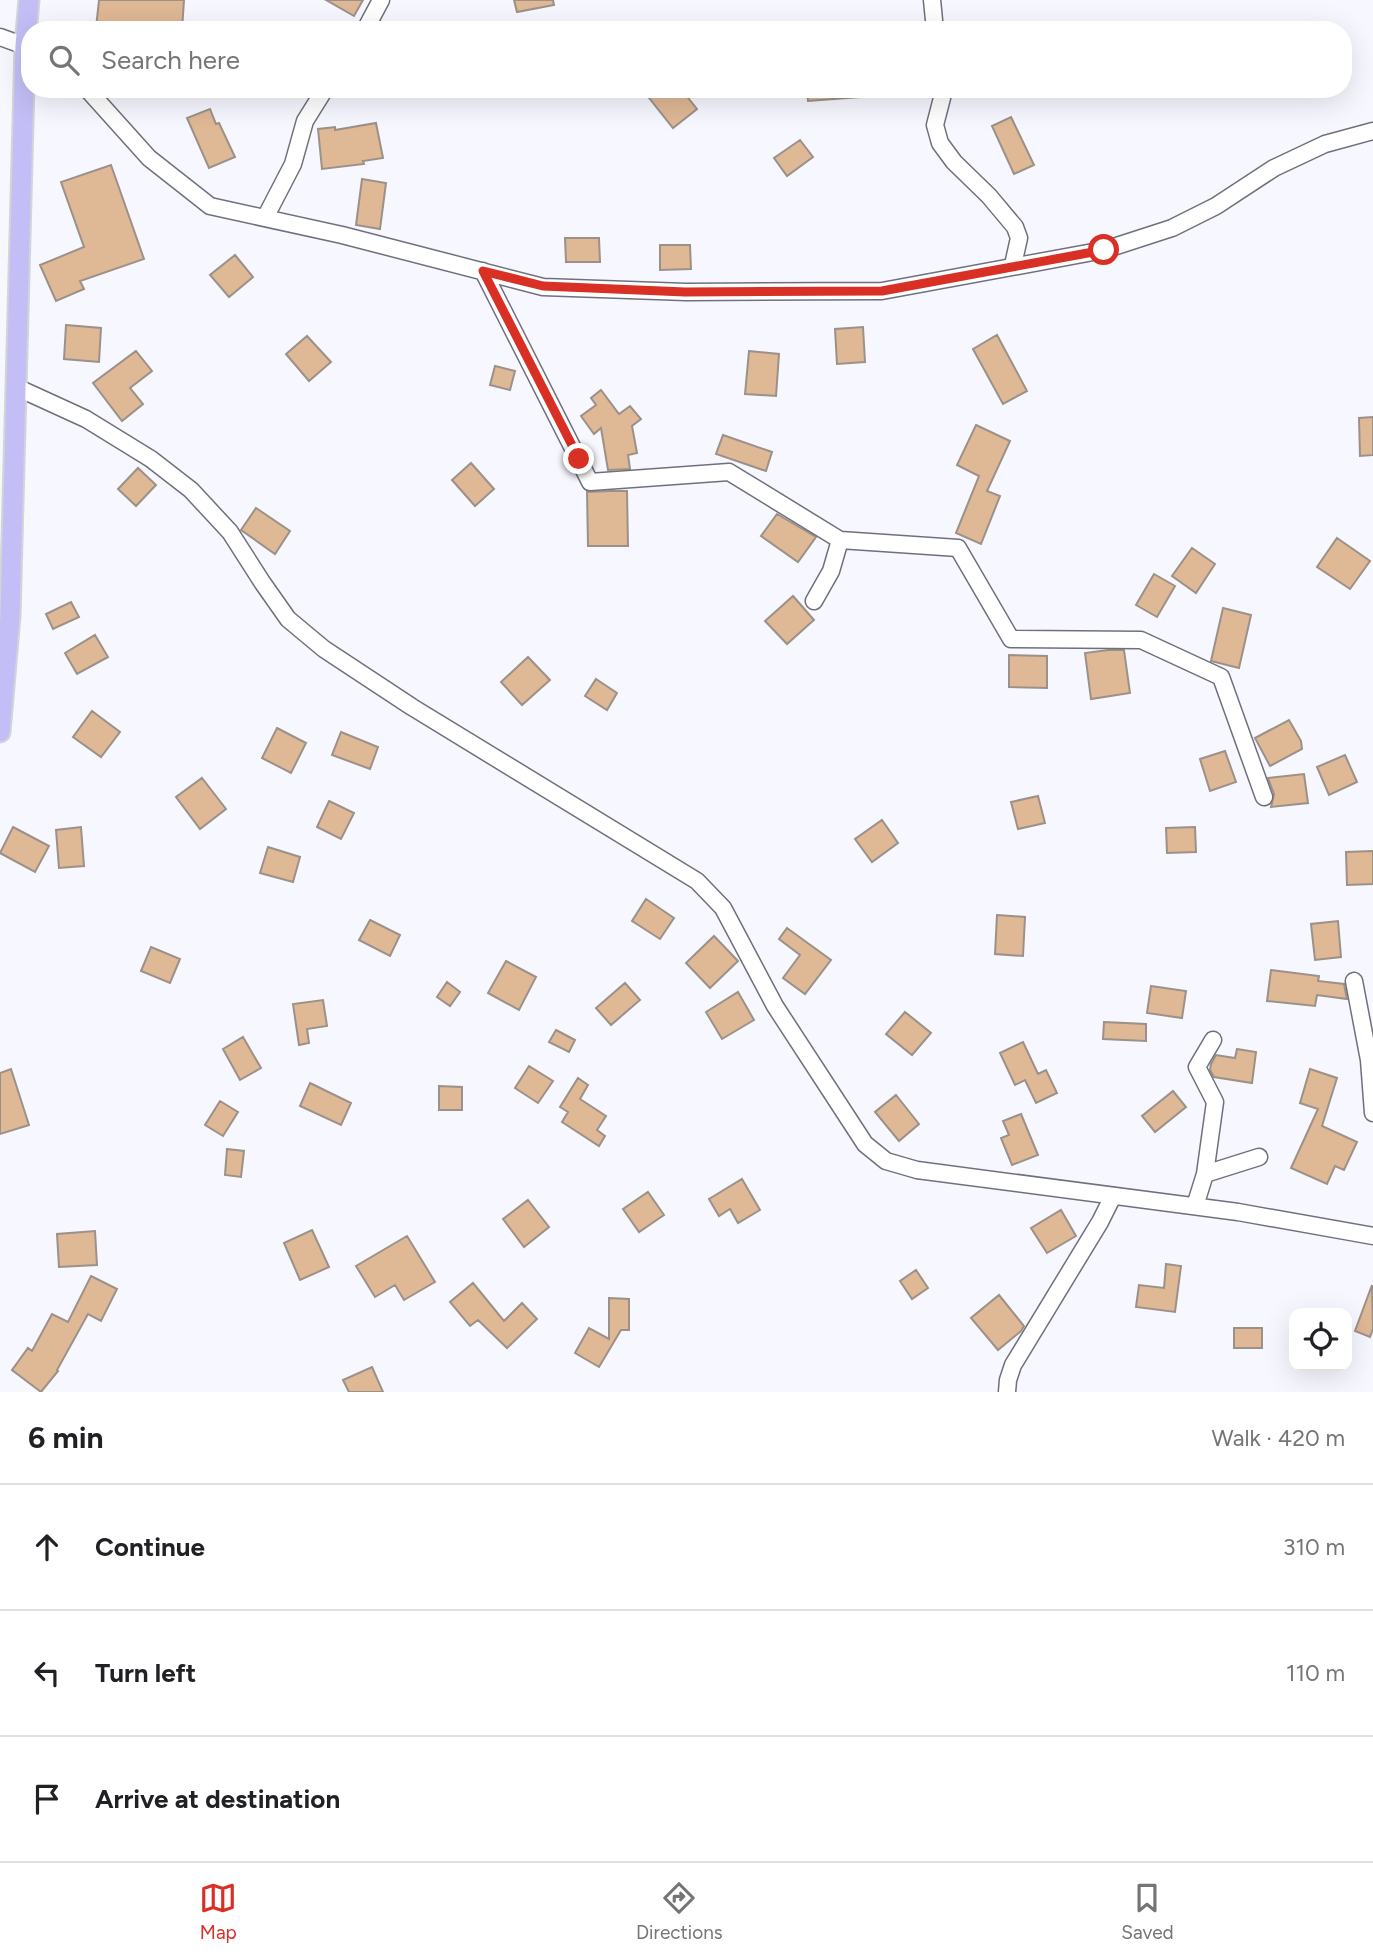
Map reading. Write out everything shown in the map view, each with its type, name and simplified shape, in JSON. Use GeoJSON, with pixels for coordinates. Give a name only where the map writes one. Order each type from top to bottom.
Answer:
{"type":"FeatureCollection","features":[{"type":"Feature","properties":{"kind":"main road"},"geometry":{"type":"LineString","coordinates":[[29,0],[29,21]]}},
{"type":"Feature","properties":{"kind":"main road"},"geometry":{"type":"LineString","coordinates":[[0,732],[9,616],[27,98]]}},
{"type":"Feature","properties":{"kind":"street"},"geometry":{"type":"LineString","coordinates":[[370,21],[381,0]]}},
{"type":"Feature","properties":{"kind":"street"},"geometry":{"type":"LineString","coordinates":[[932,0],[934,21]]}},
{"type":"Feature","properties":{"kind":"street"},"geometry":{"type":"LineString","coordinates":[[0,37],[21,33]]}},
{"type":"Feature","properties":{"kind":"street"},"geometry":{"type":"LineString","coordinates":[[96,98],[149,158],[210,206],[543,286],[685,292],[882,291],[1104,250],[1172,228],[1216,206],[1274,168],[1325,144],[1373,131]]}},
{"type":"Feature","properties":{"kind":"street"},"geometry":{"type":"LineString","coordinates":[[265,218],[293,164],[305,121],[319,98]]}},
{"type":"Feature","properties":{"kind":"street"},"geometry":{"type":"LineString","coordinates":[[942,98],[935,125],[940,143],[954,162],[989,196],[1015,227],[1019,238],[1013,265]]}},
{"type":"Feature","properties":{"kind":"street"},"geometry":{"type":"LineString","coordinates":[[483,271],[590,482],[729,472],[840,540],[958,548],[1010,639],[1141,640],[1221,677],[1264,797]]}},
{"type":"Feature","properties":{"kind":"street"},"geometry":{"type":"LineString","coordinates":[[16,387],[86,419],[151,459],[191,490],[230,532],[289,620],[324,649],[412,708],[697,881],[723,908],[775,1006],[865,1144],[886,1161],[917,1170],[1238,1212],[1373,1236]]}},
{"type":"Feature","properties":{"kind":"street"},"geometry":{"type":"LineString","coordinates":[[814,601],[831,572],[840,540]]}},
{"type":"Feature","properties":{"kind":"street"},"geometry":{"type":"LineString","coordinates":[[1354,981],[1368,1060],[1373,1113]]}},
{"type":"Feature","properties":{"kind":"street"},"geometry":{"type":"LineString","coordinates":[[1195,1206],[1205,1174],[1215,1102],[1197,1067],[1213,1040]]}},
{"type":"Feature","properties":{"kind":"street"},"geometry":{"type":"LineString","coordinates":[[1205,1174],[1259,1157]]}},
{"type":"Feature","properties":{"kind":"street"},"geometry":{"type":"LineString","coordinates":[[1007,1392],[1013,1365],[1113,1196]]}},
{"type":"Feature","properties":{"kind":"building"},"geometry":{"type":"Polygon","coordinates":[[[99,0],[184,0],[183,21],[97,21],[99,0]]]}},
{"type":"Feature","properties":{"kind":"building"},"geometry":{"type":"Polygon","coordinates":[[[326,0],[363,0],[354,16],[326,0]]]}},
{"type":"Feature","properties":{"kind":"building"},"geometry":{"type":"Polygon","coordinates":[[[514,0],[553,0],[554,5],[517,12],[514,0]]]}},
{"type":"Feature","properties":{"kind":"building"},"geometry":{"type":"Polygon","coordinates":[[[649,98],[688,98],[697,109],[673,128],[649,98]]]}},
{"type":"Feature","properties":{"kind":"building"},"geometry":{"type":"Polygon","coordinates":[[[808,98],[847,98],[808,101],[808,98]]]}},
{"type":"Feature","properties":{"kind":"building"},"geometry":{"type":"Polygon","coordinates":[[[210,109],[235,157],[209,168],[187,118],[210,109]]]}},
{"type":"Feature","properties":{"kind":"building"},"geometry":{"type":"Polygon","coordinates":[[[1011,117],[1034,165],[1014,174],[992,126],[1011,117]]]}},
{"type":"Feature","properties":{"kind":"building"},"geometry":{"type":"Polygon","coordinates":[[[376,123],[383,158],[363,161],[364,164],[322,169],[318,129],[335,127],[335,130],[376,123]]]}},
{"type":"Feature","properties":{"kind":"building"},"geometry":{"type":"Polygon","coordinates":[[[800,140],[813,157],[787,176],[774,158],[800,140]]]}},
{"type":"Feature","properties":{"kind":"building"},"geometry":{"type":"Polygon","coordinates":[[[111,165],[144,259],[80,281],[84,289],[56,301],[40,265],[84,247],[61,182],[111,165]]]}},
{"type":"Feature","properties":{"kind":"building"},"geometry":{"type":"Polygon","coordinates":[[[362,179],[386,183],[380,229],[356,225],[362,179]]]}},
{"type":"Feature","properties":{"kind":"building"},"geometry":{"type":"Polygon","coordinates":[[[565,238],[599,238],[600,262],[566,262],[565,238]]]}},
{"type":"Feature","properties":{"kind":"building"},"geometry":{"type":"Polygon","coordinates":[[[660,245],[690,245],[691,269],[660,270],[660,245]]]}},
{"type":"Feature","properties":{"kind":"building"},"geometry":{"type":"Polygon","coordinates":[[[235,255],[253,277],[229,297],[210,275],[235,255]]]}},
{"type":"Feature","properties":{"kind":"building"},"geometry":{"type":"Polygon","coordinates":[[[66,325],[101,328],[99,362],[64,359],[66,325]]]}},
{"type":"Feature","properties":{"kind":"building"},"geometry":{"type":"Polygon","coordinates":[[[863,327],[865,362],[837,364],[835,329],[863,327]]]}},
{"type":"Feature","properties":{"kind":"building"},"geometry":{"type":"Polygon","coordinates":[[[997,335],[1027,391],[1003,404],[973,349],[997,335]]]}},
{"type":"Feature","properties":{"kind":"building"},"geometry":{"type":"Polygon","coordinates":[[[307,336],[331,362],[309,381],[286,354],[307,336]]]}},
{"type":"Feature","properties":{"kind":"building"},"geometry":{"type":"Polygon","coordinates":[[[136,351],[152,371],[130,388],[143,404],[122,421],[93,383],[136,351]]]}},
{"type":"Feature","properties":{"kind":"building"},"geometry":{"type":"Polygon","coordinates":[[[749,351],[779,354],[776,396],[745,394],[749,351]]]}},
{"type":"Feature","properties":{"kind":"building"},"geometry":{"type":"Polygon","coordinates":[[[495,366],[515,371],[510,390],[490,385],[495,366]]]}},
{"type":"Feature","properties":{"kind":"building"},"geometry":{"type":"Polygon","coordinates":[[[601,390],[619,414],[630,406],[641,419],[632,426],[637,453],[628,455],[630,469],[608,470],[601,428],[594,434],[581,416],[596,405],[591,398],[601,390]]]}},
{"type":"Feature","properties":{"kind":"building"},"geometry":{"type":"Polygon","coordinates":[[[1373,417],[1373,455],[1360,456],[1359,418],[1373,417]]]}},
{"type":"Feature","properties":{"kind":"building"},"geometry":{"type":"Polygon","coordinates":[[[976,425],[1010,441],[987,491],[1000,496],[981,544],[956,533],[979,476],[957,465],[976,425]]]}},
{"type":"Feature","properties":{"kind":"building"},"geometry":{"type":"Polygon","coordinates":[[[723,435],[772,452],[766,471],[716,454],[723,435]]]}},
{"type":"Feature","properties":{"kind":"building"},"geometry":{"type":"Polygon","coordinates":[[[471,463],[494,489],[475,506],[452,480],[471,463]]]}},
{"type":"Feature","properties":{"kind":"building"},"geometry":{"type":"Polygon","coordinates":[[[138,468],[156,485],[136,506],[118,489],[138,468]]]}},
{"type":"Feature","properties":{"kind":"building"},"geometry":{"type":"Polygon","coordinates":[[[627,491],[628,546],[588,546],[587,492],[627,491]]]}},
{"type":"Feature","properties":{"kind":"building"},"geometry":{"type":"Polygon","coordinates":[[[256,508],[290,531],[275,554],[241,530],[256,508]]]}},
{"type":"Feature","properties":{"kind":"building"},"geometry":{"type":"Polygon","coordinates":[[[777,514],[816,537],[798,562],[761,536],[777,514]]]}},
{"type":"Feature","properties":{"kind":"building"},"geometry":{"type":"Polygon","coordinates":[[[1337,538],[1370,561],[1350,589],[1317,567],[1337,538]]]}},
{"type":"Feature","properties":{"kind":"building"},"geometry":{"type":"Polygon","coordinates":[[[1192,548],[1215,564],[1196,593],[1172,576],[1192,548]]]}},
{"type":"Feature","properties":{"kind":"building"},"geometry":{"type":"Polygon","coordinates":[[[1154,574],[1175,586],[1157,617],[1136,605],[1154,574]]]}},
{"type":"Feature","properties":{"kind":"building"},"geometry":{"type":"Polygon","coordinates":[[[793,596],[814,620],[787,644],[765,621],[793,596]]]}},
{"type":"Feature","properties":{"kind":"building"},"geometry":{"type":"Polygon","coordinates":[[[71,602],[79,617],[53,629],[46,614],[71,602]]]}},
{"type":"Feature","properties":{"kind":"building"},"geometry":{"type":"Polygon","coordinates":[[[1223,608],[1251,615],[1239,668],[1211,661],[1223,608]]]}},
{"type":"Feature","properties":{"kind":"building"},"geometry":{"type":"Polygon","coordinates":[[[95,635],[108,657],[77,674],[65,653],[95,635]]]}},
{"type":"Feature","properties":{"kind":"building"},"geometry":{"type":"Polygon","coordinates":[[[1124,650],[1130,693],[1091,699],[1085,653],[1124,650]]]}},
{"type":"Feature","properties":{"kind":"building"},"geometry":{"type":"Polygon","coordinates":[[[1009,655],[1047,656],[1047,688],[1009,687],[1009,655]]]}},
{"type":"Feature","properties":{"kind":"building"},"geometry":{"type":"Polygon","coordinates":[[[528,657],[550,680],[522,705],[501,682],[528,657]]]}},
{"type":"Feature","properties":{"kind":"building"},"geometry":{"type":"Polygon","coordinates":[[[596,679],[617,693],[607,710],[585,696],[596,679]]]}},
{"type":"Feature","properties":{"kind":"building"},"geometry":{"type":"Polygon","coordinates":[[[92,711],[120,732],[101,757],[73,737],[92,711]]]}},
{"type":"Feature","properties":{"kind":"building"},"geometry":{"type":"Polygon","coordinates":[[[1289,720],[1301,741],[1302,749],[1270,766],[1255,738],[1289,720]]]}},
{"type":"Feature","properties":{"kind":"building"},"geometry":{"type":"Polygon","coordinates":[[[277,728],[306,743],[291,773],[262,758],[277,728]]]}},
{"type":"Feature","properties":{"kind":"building"},"geometry":{"type":"Polygon","coordinates":[[[341,732],[378,747],[370,769],[332,755],[341,732]]]}},
{"type":"Feature","properties":{"kind":"building"},"geometry":{"type":"Polygon","coordinates":[[[1225,751],[1236,782],[1210,791],[1200,759],[1225,751]]]}},
{"type":"Feature","properties":{"kind":"building"},"geometry":{"type":"Polygon","coordinates":[[[1345,755],[1357,782],[1329,795],[1317,767],[1345,755]]]}},
{"type":"Feature","properties":{"kind":"building"},"geometry":{"type":"Polygon","coordinates":[[[1304,774],[1308,803],[1271,807],[1274,794],[1268,778],[1304,774]]]}},
{"type":"Feature","properties":{"kind":"building"},"geometry":{"type":"Polygon","coordinates":[[[202,778],[226,809],[200,829],[176,797],[202,778]]]}},
{"type":"Feature","properties":{"kind":"building"},"geometry":{"type":"Polygon","coordinates":[[[1038,796],[1045,823],[1018,829],[1011,802],[1038,796]]]}},
{"type":"Feature","properties":{"kind":"building"},"geometry":{"type":"Polygon","coordinates":[[[329,801],[354,813],[341,839],[317,827],[329,801]]]}},
{"type":"Feature","properties":{"kind":"building"},"geometry":{"type":"Polygon","coordinates":[[[882,820],[898,843],[872,862],[855,839],[882,820]]]}},
{"type":"Feature","properties":{"kind":"building"},"geometry":{"type":"Polygon","coordinates":[[[13,827],[49,846],[35,872],[0,853],[13,827]]]}},
{"type":"Feature","properties":{"kind":"building"},"geometry":{"type":"Polygon","coordinates":[[[81,827],[84,866],[59,868],[56,830],[81,827]]]}},
{"type":"Feature","properties":{"kind":"building"},"geometry":{"type":"Polygon","coordinates":[[[1195,827],[1196,852],[1167,853],[1166,828],[1195,827]]]}},
{"type":"Feature","properties":{"kind":"building"},"geometry":{"type":"Polygon","coordinates":[[[268,847],[300,857],[293,882],[260,873],[268,847]]]}},
{"type":"Feature","properties":{"kind":"building"},"geometry":{"type":"Polygon","coordinates":[[[1373,851],[1373,884],[1347,885],[1346,852],[1373,851]]]}},
{"type":"Feature","properties":{"kind":"building"},"geometry":{"type":"Polygon","coordinates":[[[646,899],[674,918],[660,939],[632,921],[646,899]]]}},
{"type":"Feature","properties":{"kind":"building"},"geometry":{"type":"Polygon","coordinates":[[[997,915],[1025,917],[1023,956],[995,954],[997,915]]]}},
{"type":"Feature","properties":{"kind":"building"},"geometry":{"type":"Polygon","coordinates":[[[370,920],[400,935],[390,956],[359,940],[370,920]]]}},
{"type":"Feature","properties":{"kind":"building"},"geometry":{"type":"Polygon","coordinates":[[[1338,921],[1341,957],[1315,960],[1311,924],[1338,921]]]}},
{"type":"Feature","properties":{"kind":"building"},"geometry":{"type":"Polygon","coordinates":[[[787,928],[831,960],[805,994],[783,978],[800,955],[779,939],[787,928]]]}},
{"type":"Feature","properties":{"kind":"building"},"geometry":{"type":"Polygon","coordinates":[[[714,936],[738,961],[710,988],[686,963],[714,936]]]}},
{"type":"Feature","properties":{"kind":"building"},"geometry":{"type":"Polygon","coordinates":[[[151,947],[180,959],[170,983],[141,971],[151,947]]]}},
{"type":"Feature","properties":{"kind":"building"},"geometry":{"type":"Polygon","coordinates":[[[506,961],[536,977],[519,1010],[488,993],[506,961]]]}},
{"type":"Feature","properties":{"kind":"building"},"geometry":{"type":"Polygon","coordinates":[[[1271,970],[1319,976],[1318,981],[1344,984],[1347,999],[1317,995],[1315,1006],[1267,1001],[1271,970]]]}},
{"type":"Feature","properties":{"kind":"building"},"geometry":{"type":"Polygon","coordinates":[[[447,982],[460,992],[450,1006],[437,997],[447,982]]]}},
{"type":"Feature","properties":{"kind":"building"},"geometry":{"type":"Polygon","coordinates":[[[625,983],[640,1000],[611,1025],[596,1008],[625,983]]]}},
{"type":"Feature","properties":{"kind":"building"},"geometry":{"type":"Polygon","coordinates":[[[1151,986],[1186,991],[1182,1018],[1147,1013],[1151,986]]]}},
{"type":"Feature","properties":{"kind":"building"},"geometry":{"type":"Polygon","coordinates":[[[738,992],[754,1020],[722,1039],[706,1012],[738,992]]]}},
{"type":"Feature","properties":{"kind":"building"},"geometry":{"type":"Polygon","coordinates":[[[323,1000],[327,1026],[307,1029],[309,1043],[299,1045],[293,1004],[323,1000]]]}},
{"type":"Feature","properties":{"kind":"building"},"geometry":{"type":"Polygon","coordinates":[[[905,1012],[931,1033],[912,1055],[886,1034],[905,1012]]]}},
{"type":"Feature","properties":{"kind":"building"},"geometry":{"type":"Polygon","coordinates":[[[1104,1022],[1146,1024],[1146,1041],[1103,1039],[1104,1022]]]}},
{"type":"Feature","properties":{"kind":"building"},"geometry":{"type":"Polygon","coordinates":[[[556,1030],[575,1040],[569,1052],[549,1042],[556,1030]]]}},
{"type":"Feature","properties":{"kind":"building"},"geometry":{"type":"Polygon","coordinates":[[[243,1037],[261,1068],[240,1080],[223,1049],[243,1037]]]}},
{"type":"Feature","properties":{"kind":"building"},"geometry":{"type":"Polygon","coordinates":[[[1023,1042],[1038,1074],[1046,1070],[1057,1093],[1036,1103],[1025,1080],[1015,1085],[1000,1053],[1023,1042]]]}},
{"type":"Feature","properties":{"kind":"building"},"geometry":{"type":"Polygon","coordinates":[[[1237,1049],[1256,1052],[1252,1083],[1214,1077],[1210,1070],[1216,1055],[1235,1058],[1237,1049]]]}},
{"type":"Feature","properties":{"kind":"building"},"geometry":{"type":"Polygon","coordinates":[[[529,1066],[553,1081],[538,1103],[515,1088],[529,1066]]]}},
{"type":"Feature","properties":{"kind":"building"},"geometry":{"type":"Polygon","coordinates":[[[11,1069],[29,1125],[0,1134],[0,1073],[11,1069]]]}},
{"type":"Feature","properties":{"kind":"building"},"geometry":{"type":"Polygon","coordinates":[[[1310,1069],[1337,1078],[1322,1126],[1357,1142],[1344,1170],[1335,1166],[1327,1184],[1291,1168],[1318,1109],[1300,1103],[1310,1069]]]}},
{"type":"Feature","properties":{"kind":"building"},"geometry":{"type":"Polygon","coordinates":[[[578,1078],[588,1085],[580,1099],[606,1116],[597,1130],[605,1136],[599,1146],[562,1122],[568,1112],[560,1107],[578,1078]]]}},
{"type":"Feature","properties":{"kind":"building"},"geometry":{"type":"Polygon","coordinates":[[[310,1083],[351,1103],[341,1125],[300,1106],[310,1083]]]}},
{"type":"Feature","properties":{"kind":"building"},"geometry":{"type":"Polygon","coordinates":[[[439,1086],[462,1087],[462,1110],[439,1110],[439,1086]]]}},
{"type":"Feature","properties":{"kind":"building"},"geometry":{"type":"Polygon","coordinates":[[[1173,1091],[1186,1107],[1155,1132],[1142,1116],[1173,1091]]]}},
{"type":"Feature","properties":{"kind":"building"},"geometry":{"type":"Polygon","coordinates":[[[896,1095],[919,1124],[899,1141],[875,1112],[896,1095]]]}},
{"type":"Feature","properties":{"kind":"building"},"geometry":{"type":"Polygon","coordinates":[[[220,1101],[238,1112],[223,1136],[205,1125],[220,1101]]]}},
{"type":"Feature","properties":{"kind":"building"},"geometry":{"type":"Polygon","coordinates":[[[1021,1114],[1038,1155],[1012,1165],[1001,1138],[1009,1135],[1003,1121],[1021,1114]]]}},
{"type":"Feature","properties":{"kind":"building"},"geometry":{"type":"Polygon","coordinates":[[[227,1149],[244,1151],[241,1177],[225,1175],[227,1149]]]}},
{"type":"Feature","properties":{"kind":"building"},"geometry":{"type":"Polygon","coordinates":[[[742,1179],[760,1210],[738,1223],[730,1209],[719,1216],[709,1199],[742,1179]]]}},
{"type":"Feature","properties":{"kind":"building"},"geometry":{"type":"Polygon","coordinates":[[[648,1192],[664,1215],[639,1232],[623,1209],[648,1192]]]}},
{"type":"Feature","properties":{"kind":"building"},"geometry":{"type":"Polygon","coordinates":[[[528,1200],[549,1227],[524,1247],[503,1219],[528,1200]]]}},
{"type":"Feature","properties":{"kind":"building"},"geometry":{"type":"Polygon","coordinates":[[[1061,1210],[1076,1236],[1047,1253],[1031,1228],[1061,1210]]]}},
{"type":"Feature","properties":{"kind":"building"},"geometry":{"type":"Polygon","coordinates":[[[312,1230],[329,1267],[300,1280],[284,1243],[312,1230]]]}},
{"type":"Feature","properties":{"kind":"building"},"geometry":{"type":"Polygon","coordinates":[[[95,1231],[97,1265],[59,1267],[57,1234],[95,1231]]]}},
{"type":"Feature","properties":{"kind":"building"},"geometry":{"type":"Polygon","coordinates":[[[407,1236],[435,1282],[404,1300],[395,1285],[375,1297],[356,1266],[407,1236]]]}},
{"type":"Feature","properties":{"kind":"building"},"geometry":{"type":"Polygon","coordinates":[[[1166,1264],[1181,1266],[1175,1312],[1136,1307],[1139,1285],[1164,1288],[1166,1264]]]}},
{"type":"Feature","properties":{"kind":"building"},"geometry":{"type":"Polygon","coordinates":[[[916,1270],[928,1288],[912,1299],[900,1281],[916,1270]]]}},
{"type":"Feature","properties":{"kind":"building"},"geometry":{"type":"Polygon","coordinates":[[[91,1276],[117,1289],[101,1321],[88,1314],[58,1371],[41,1392],[12,1370],[28,1348],[32,1351],[52,1314],[68,1322],[91,1276]]]}},
{"type":"Feature","properties":{"kind":"building"},"geometry":{"type":"Polygon","coordinates":[[[473,1283],[504,1321],[522,1303],[537,1319],[507,1348],[478,1320],[470,1326],[450,1302],[473,1283]]]}},
{"type":"Feature","properties":{"kind":"building"},"geometry":{"type":"Polygon","coordinates":[[[1372,1285],[1373,1329],[1370,1337],[1355,1331],[1372,1285]]]}},
{"type":"Feature","properties":{"kind":"building"},"geometry":{"type":"Polygon","coordinates":[[[999,1295],[1024,1326],[998,1350],[971,1318],[999,1295]]]}},
{"type":"Feature","properties":{"kind":"building"},"geometry":{"type":"Polygon","coordinates":[[[609,1298],[629,1299],[629,1330],[621,1330],[599,1367],[575,1353],[589,1328],[609,1339],[609,1298]]]}},
{"type":"Feature","properties":{"kind":"building"},"geometry":{"type":"Polygon","coordinates":[[[1234,1328],[1262,1328],[1262,1348],[1234,1348],[1234,1328]]]}},
{"type":"Feature","properties":{"kind":"building"},"geometry":{"type":"Polygon","coordinates":[[[372,1367],[383,1392],[349,1392],[343,1380],[372,1367]]]}},
{"type":"Feature","properties":{"kind":"route"},"geometry":{"type":"LineString","coordinates":[[579,459],[483,271],[543,286],[685,292],[882,291],[1104,250]]}}]}
